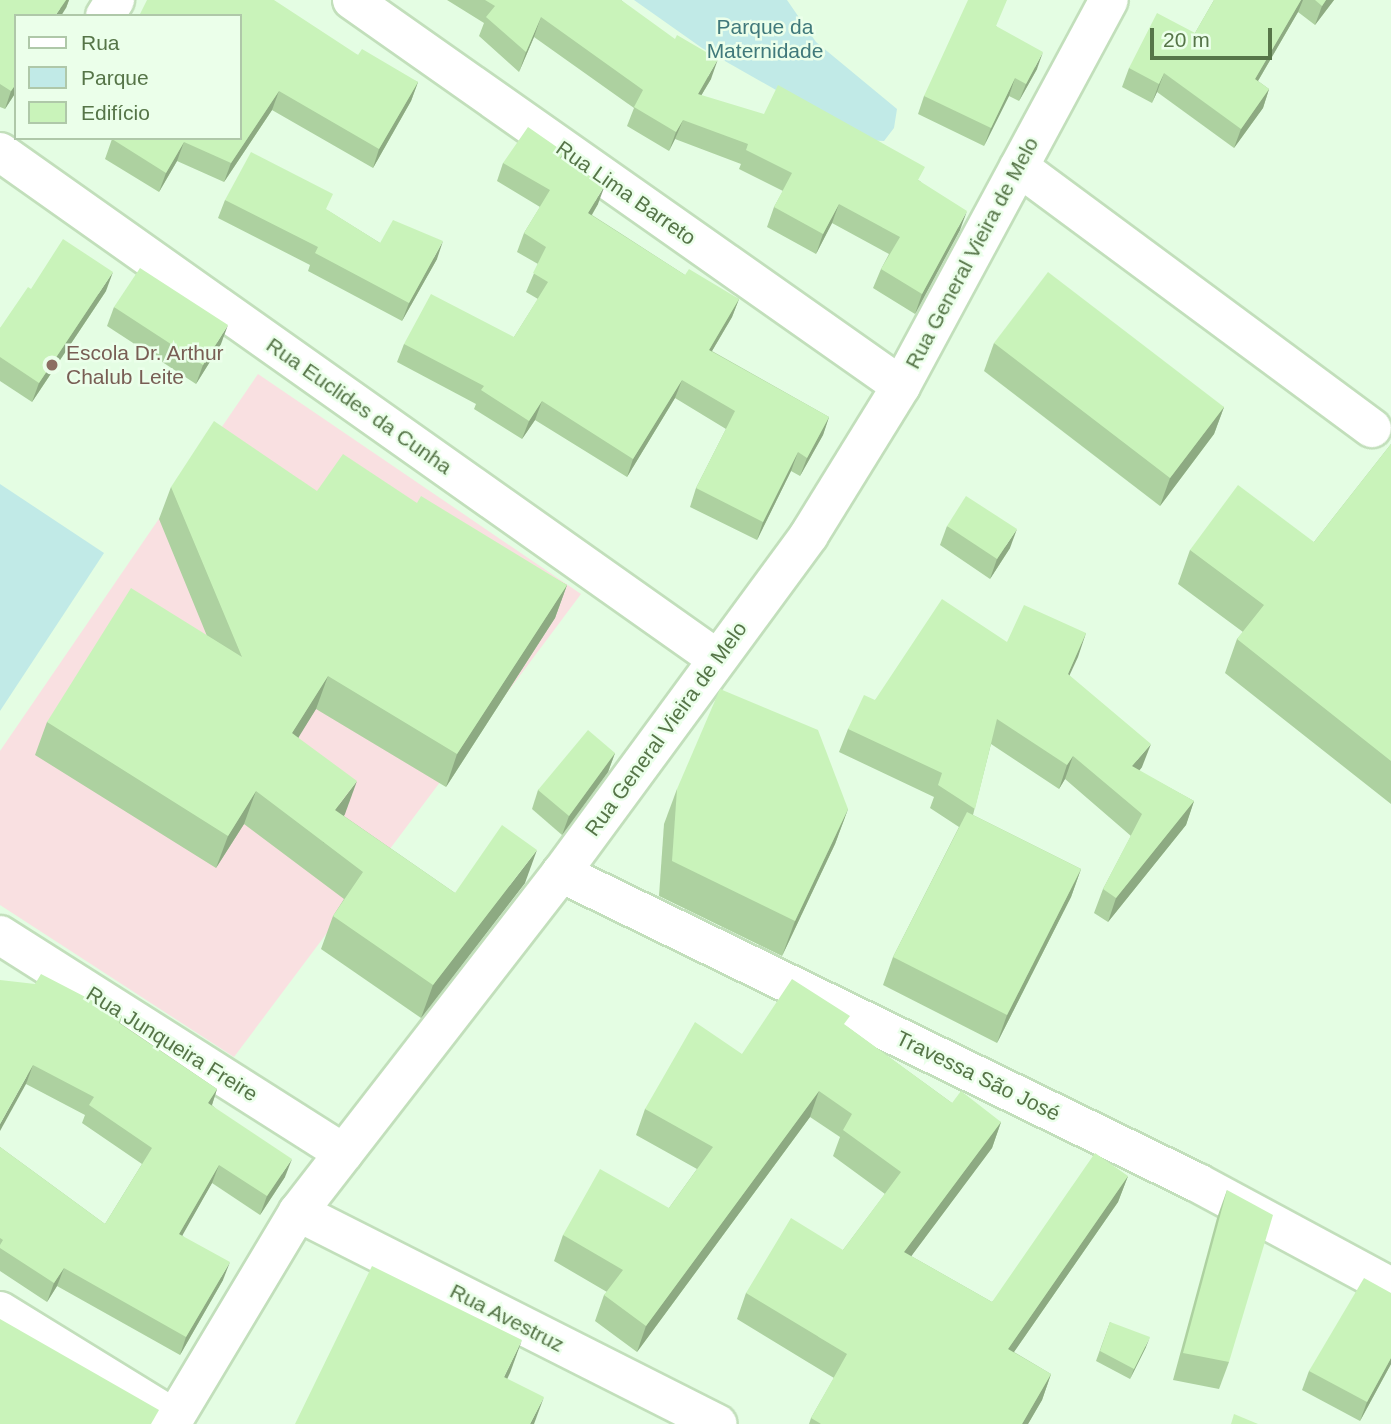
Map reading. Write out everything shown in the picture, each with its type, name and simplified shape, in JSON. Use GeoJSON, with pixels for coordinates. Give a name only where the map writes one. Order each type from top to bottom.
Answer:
{"type":"FeatureCollection","features":[{"type":"Feature","properties":{"kind":"street","name":"Rua Lima Barreto"},"geometry":{"type":"LineString","coordinates":[[352,0],[901,386]]}},
{"type":"Feature","properties":{"kind":"street","name":"Rua General Vieira de Melo"},"geometry":{"type":"LineString","coordinates":[[172,1421],[298,1212],[561,873],[809,535],[901,386],[1108,0]]}},
{"type":"Feature","properties":{"kind":"street","name":"Rua Euclides da Cunha"},"geometry":{"type":"LineString","coordinates":[[10,149],[717,659]]}},
{"type":"Feature","properties":{"kind":"street"},"geometry":{"type":"LineString","coordinates":[[1019,167],[1372,428]]}},
{"type":"Feature","properties":{"kind":"street","name":"Travessa São José"},"geometry":{"type":"LineString","coordinates":[[561,873],[1198,1183],[1391,1287]]}},
{"type":"Feature","properties":{"kind":"street","name":"Rua Junqueira Freire"},"geometry":{"type":"LineString","coordinates":[[0,935],[344,1153]]}},
{"type":"Feature","properties":{"kind":"street","name":"Rua Avestruz"},"geometry":{"type":"LineString","coordinates":[[298,1212],[717,1424]]}},
{"type":"Feature","properties":{"kind":"street"},"geometry":{"type":"LineString","coordinates":[[0,1311],[172,1421]]}},
{"type":"Feature","properties":{"kind":"shaded area"},"geometry":{"type":"Polygon","coordinates":[[[258,374],[581,594],[234,1057],[0,905],[0,751],[258,374]]]}},
{"type":"Feature","properties":{"kind":"green space","name":"Parque da Maternidade"},"geometry":{"type":"Polygon","coordinates":[[[634,0],[787,0],[816,42],[897,109],[894,128],[884,141],[864,140],[702,48],[634,0]]]}},
{"type":"Feature","properties":{"kind":"green space"},"geometry":{"type":"Polygon","coordinates":[[[0,484],[104,553],[0,711],[0,484]]]}},
{"type":"Feature","properties":{"kind":"building"},"geometry":{"type":"Polygon","coordinates":[[[0,0],[66,0],[56,14],[14,14],[14,87],[11,91],[0,84],[0,0]]]}},
{"type":"Feature","properties":{"kind":"building"},"geometry":{"type":"Polygon","coordinates":[[[147,0],[274,0],[358,55],[362,49],[418,82],[379,149],[279,91],[231,163],[184,142],[166,173],[114,140],[242,140],[242,14],[140,14],[147,0]]]}},
{"type":"Feature","properties":{"kind":"building"},"geometry":{"type":"Polygon","coordinates":[[[485,0],[621,0],[675,39],[677,35],[718,59],[698,94],[764,114],[778,85],[925,167],[918,180],[967,211],[922,294],[881,269],[900,237],[839,204],[823,234],[774,207],[792,173],[746,150],[748,144],[683,120],[676,132],[634,107],[643,90],[541,17],[526,52],[486,17],[495,6],[485,0]]]}},
{"type":"Feature","properties":{"kind":"building"},"geometry":{"type":"Polygon","coordinates":[[[968,0],[1007,0],[996,26],[1043,52],[1026,84],[1015,78],[991,128],[924,96],[968,0]]]}},
{"type":"Feature","properties":{"kind":"building"},"geometry":{"type":"Polygon","coordinates":[[[1214,0],[1301,0],[1255,79],[1269,89],[1241,129],[1164,73],[1159,84],[1129,68],[1157,13],[1195,33],[1214,0]]]}},
{"type":"Feature","properties":{"kind":"building"},"geometry":{"type":"Polygon","coordinates":[[[1315,0],[1326,0],[1322,6],[1315,0]]]}},
{"type":"Feature","properties":{"kind":"building"},"geometry":{"type":"Polygon","coordinates":[[[528,127],[564,152],[560,158],[605,185],[588,213],[685,275],[689,269],[739,299],[709,350],[829,417],[807,458],[798,452],[763,522],[696,488],[735,411],[682,380],[633,459],[542,401],[529,421],[481,390],[484,386],[404,344],[431,294],[514,337],[548,282],[533,273],[546,247],[524,233],[550,190],[503,163],[528,127]]]}},
{"type":"Feature","properties":{"kind":"building"},"geometry":{"type":"Polygon","coordinates":[[[251,152],[333,194],[326,209],[380,243],[393,220],[443,241],[409,303],[315,253],[318,247],[225,200],[251,152]]]}},
{"type":"Feature","properties":{"kind":"building"},"geometry":{"type":"Polygon","coordinates":[[[63,239],[113,272],[39,383],[0,357],[0,328],[28,287],[31,289],[63,239]]]}},
{"type":"Feature","properties":{"kind":"building"},"geometry":{"type":"Polygon","coordinates":[[[140,268],[228,325],[203,365],[114,307],[140,268]]]}},
{"type":"Feature","properties":{"kind":"building"},"geometry":{"type":"Polygon","coordinates":[[[1048,272],[1224,407],[1170,478],[994,343],[1048,272]]]}},
{"type":"Feature","properties":{"kind":"building"},"geometry":{"type":"Polygon","coordinates":[[[214,421],[317,491],[343,454],[417,503],[421,496],[567,585],[457,754],[328,676],[292,733],[357,781],[335,810],[455,893],[502,825],[537,850],[433,985],[333,916],[363,872],[256,791],[228,836],[47,722],[131,588],[242,657],[171,487],[214,421]]]}},
{"type":"Feature","properties":{"kind":"building"},"geometry":{"type":"Polygon","coordinates":[[[1391,444],[1391,761],[1237,639],[1264,605],[1190,550],[1238,485],[1314,542],[1391,444]]]}},
{"type":"Feature","properties":{"kind":"building"},"geometry":{"type":"Polygon","coordinates":[[[966,496],[1017,529],[997,559],[947,526],[966,496]]]}},
{"type":"Feature","properties":{"kind":"building"},"geometry":{"type":"Polygon","coordinates":[[[942,599],[1007,642],[1024,605],[1086,633],[1068,674],[1151,744],[1132,766],[1194,801],[1116,898],[1103,889],[1142,814],[1073,756],[1067,765],[997,719],[975,809],[938,785],[942,773],[848,729],[864,695],[875,700],[942,599]]]}},
{"type":"Feature","properties":{"kind":"building"},"geometry":{"type":"Polygon","coordinates":[[[720,689],[818,730],[848,809],[795,921],[672,861],[677,789],[720,689]]]}},
{"type":"Feature","properties":{"kind":"building"},"geometry":{"type":"Polygon","coordinates":[[[588,730],[615,753],[569,816],[538,790],[588,730]]]}},
{"type":"Feature","properties":{"kind":"building"},"geometry":{"type":"Polygon","coordinates":[[[967,812],[1081,869],[1007,1015],[893,957],[967,812]]]}},
{"type":"Feature","properties":{"kind":"building"},"geometry":{"type":"Polygon","coordinates":[[[41,974],[122,1016],[119,1023],[217,1089],[208,1103],[292,1159],[267,1196],[219,1165],[179,1234],[230,1262],[186,1337],[64,1268],[54,1283],[0,1248],[3,1240],[0,1238],[0,1147],[105,1224],[152,1148],[89,1105],[94,1097],[33,1065],[0,1124],[0,980],[35,984],[41,974]]]}},
{"type":"Feature","properties":{"kind":"building"},"geometry":{"type":"Polygon","coordinates":[[[792,979],[850,1016],[844,1024],[952,1103],[961,1091],[1001,1122],[904,1252],[992,1302],[1095,1153],[1128,1176],[1008,1349],[1051,1374],[1022,1424],[821,1424],[811,1418],[847,1354],[746,1293],[791,1218],[843,1250],[901,1172],[843,1130],[852,1114],[819,1091],[646,1326],[604,1295],[623,1270],[563,1235],[600,1169],[669,1208],[713,1147],[645,1109],[695,1022],[742,1054],[792,979]]]}},
{"type":"Feature","properties":{"kind":"building"},"geometry":{"type":"Polygon","coordinates":[[[1227,1190],[1273,1215],[1229,1362],[1183,1353],[1227,1190]]]}},
{"type":"Feature","properties":{"kind":"building"},"geometry":{"type":"Polygon","coordinates":[[[372,1266],[522,1340],[504,1377],[544,1397],[530,1424],[295,1424],[372,1266]]]}},
{"type":"Feature","properties":{"kind":"building"},"geometry":{"type":"Polygon","coordinates":[[[1364,1278],[1391,1293],[1391,1358],[1367,1402],[1309,1371],[1364,1278]]]}},
{"type":"Feature","properties":{"kind":"building"},"geometry":{"type":"Polygon","coordinates":[[[0,1319],[159,1410],[151,1424],[0,1424],[0,1319]]]}},
{"type":"Feature","properties":{"kind":"building"},"geometry":{"type":"Polygon","coordinates":[[[1110,1322],[1150,1337],[1134,1369],[1100,1351],[1110,1322]]]}},
{"type":"Feature","properties":{"kind":"building"},"geometry":{"type":"Polygon","coordinates":[[[1234,1414],[1258,1424],[1231,1424],[1234,1414]]]}},
{"type":"Feature","properties":{"kind":"place","name":"Escola Dr. Arthur Chalub Leite"},"geometry":{"type":"Point","coordinates":[52,365]}}]}
